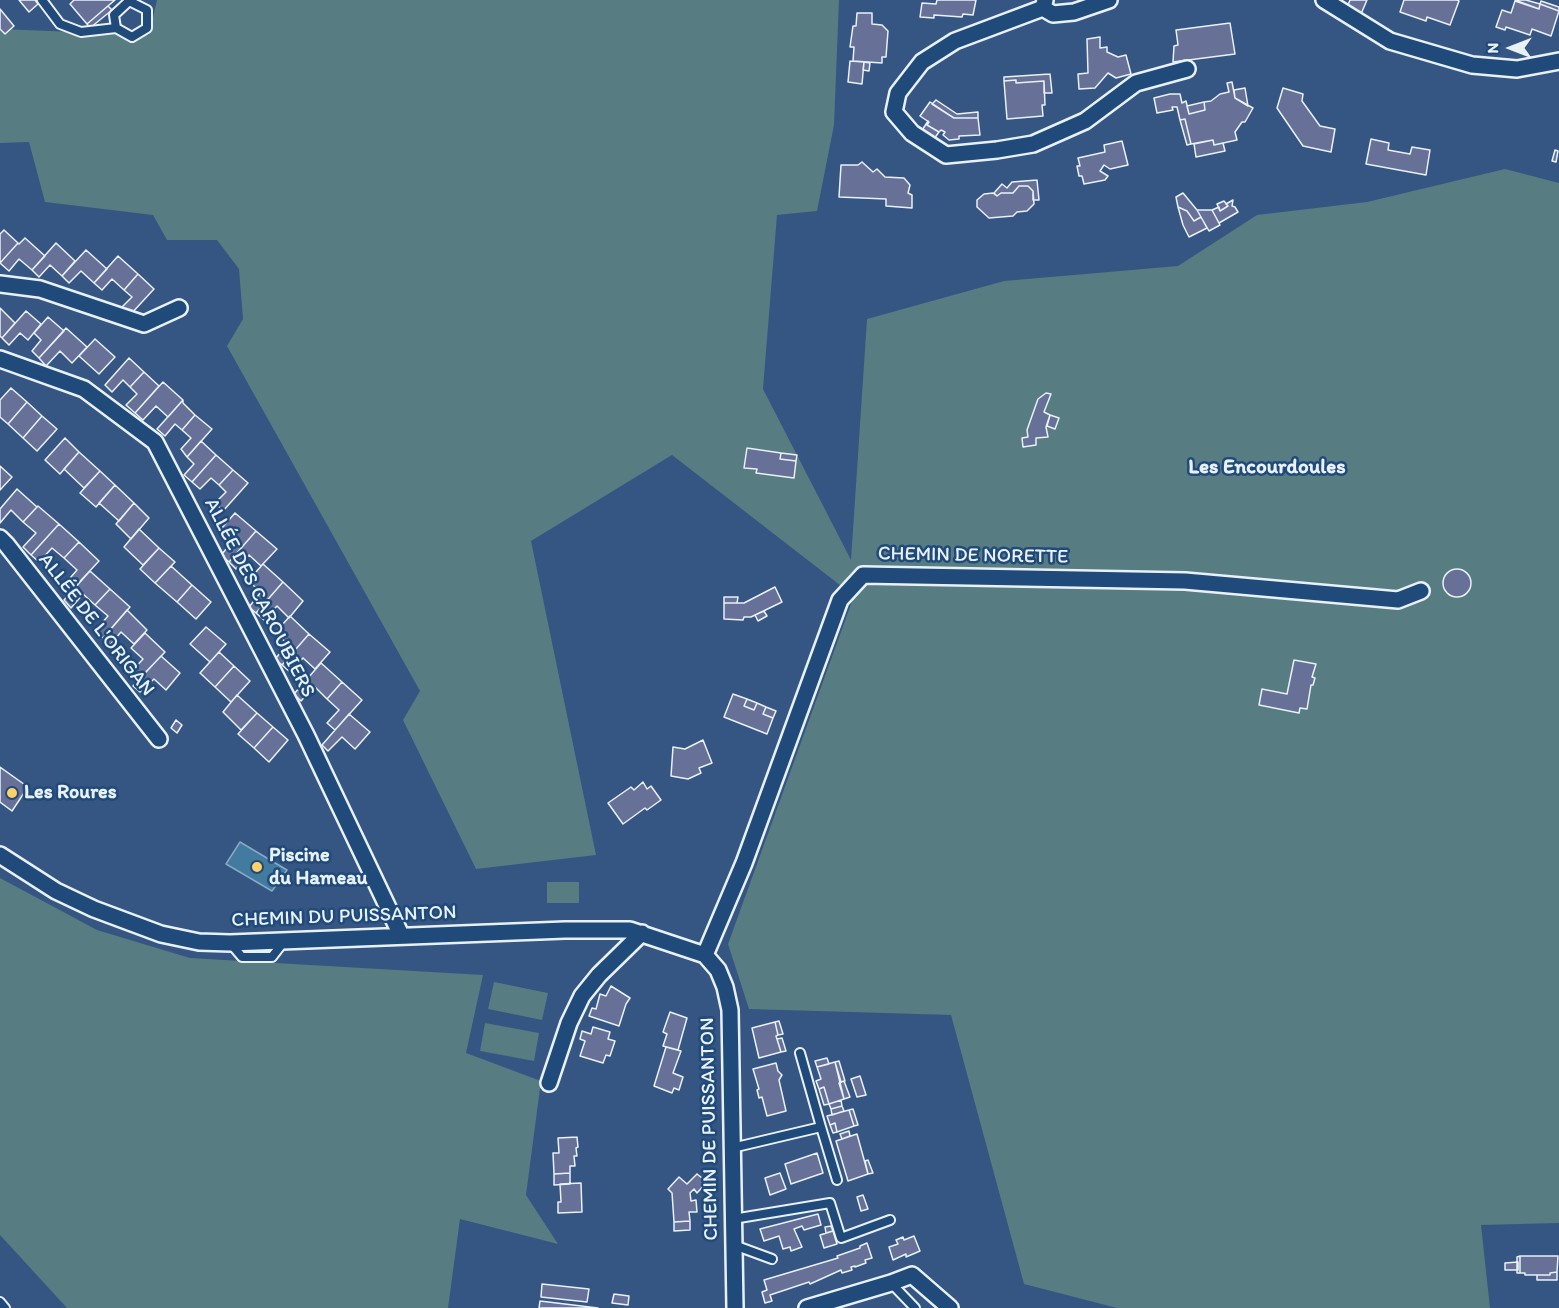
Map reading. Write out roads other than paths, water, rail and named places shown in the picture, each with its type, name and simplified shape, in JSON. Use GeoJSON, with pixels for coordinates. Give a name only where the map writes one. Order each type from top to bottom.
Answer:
{"type":"FeatureCollection","features":[{"type":"Feature","properties":{"kind":"street"},"geometry":{"type":"LineString","coordinates":[[1109,0],[1074,12],[1053,14],[1044,4],[955,41],[922,62],[898,93],[894,112],[912,133],[946,155],[997,150],[1033,144],[1084,121],[1137,83],[1187,69]]}},
{"type":"Feature","properties":{"kind":"street"},"geometry":{"type":"LineString","coordinates":[[1324,0],[1390,41],[1472,65],[1517,69],[1559,61]]}},
{"type":"Feature","properties":{"kind":"street"},"geometry":{"type":"LineString","coordinates":[[0,284],[40,289],[144,324],[180,308]]}},
{"type":"Feature","properties":{"kind":"street","name":"ALLÉE DES CAROUBIERS"},"geometry":{"type":"LineString","coordinates":[[0,359],[84,389],[155,441],[306,735],[401,935]]}},
{"type":"Feature","properties":{"kind":"street","name":"ALLÉE DE L'ORIGAN"},"geometry":{"type":"LineString","coordinates":[[0,538],[159,739]]}},
{"type":"Feature","properties":{"kind":"street","name":"CHEMIN DE NORETTE"},"geometry":{"type":"LineString","coordinates":[[705,955],[744,863],[840,600],[863,575],[1185,581],[1398,600],[1421,591]]}},
{"type":"Feature","properties":{"kind":"street","name":"CHEMIN DU PUISSANTON"},"geometry":{"type":"LineString","coordinates":[[0,855],[56,891],[94,909],[161,934],[199,942],[230,943],[401,935],[630,930],[705,955]]}},
{"type":"Feature","properties":{"kind":"street"},"geometry":{"type":"LineString","coordinates":[[549,1083],[569,1023],[582,996],[599,975],[642,933]]}},
{"type":"Feature","properties":{"kind":"street","name":"CHEMIN DE PUISSANTON"},"geometry":{"type":"LineString","coordinates":[[705,955],[718,970],[725,987],[730,1010],[735,1308]]}},
{"type":"Feature","properties":{"kind":"street"},"geometry":{"type":"LineString","coordinates":[[807,1308],[912,1275],[950,1308]]}},
{"type":"Feature","properties":{"kind":"lane"},"geometry":{"type":"LineString","coordinates":[[42,0],[60,24],[81,32],[116,28],[132,37],[147,28],[147,10],[129,1],[114,15],[116,28]]}},
{"type":"Feature","properties":{"kind":"lane"},"geometry":{"type":"LineString","coordinates":[[800,1053],[837,1180]]}},
{"type":"Feature","properties":{"kind":"lane"},"geometry":{"type":"LineString","coordinates":[[732,1148],[821,1127]]}},
{"type":"Feature","properties":{"kind":"lane"},"geometry":{"type":"LineString","coordinates":[[733,1219],[830,1203],[841,1238],[890,1220]]}},
{"type":"Feature","properties":{"kind":"lane"},"geometry":{"type":"LineString","coordinates":[[734,1245],[772,1258]]}},
{"type":"Feature","properties":{"kind":"lane"},"geometry":{"type":"LineString","coordinates":[[891,1283],[915,1308]]}},
{"type":"Feature","properties":{"kind":"lane"},"geometry":{"type":"LineString","coordinates":[[0,1302],[5,1308]]}},
{"type":"Feature","properties":{"kind":"water","name":"Piscine du Hameau"},"geometry":{"type":"Polygon","coordinates":[[[240,842],[287,870],[272,891],[226,864],[240,842]]]}},
{"type":"Feature","properties":{"kind":"place","name":"Les Roures"},"geometry":{"type":"Point","coordinates":[12,793]}},
{"type":"Feature","properties":{"kind":"place","name":"Piscine du Hameau"},"geometry":{"type":"Point","coordinates":[257,867]}},
{"type":"Feature","properties":{"kind":"district","name":"Les Encourdoules"},"geometry":{"type":"Point","coordinates":[1267,468]}}]}
